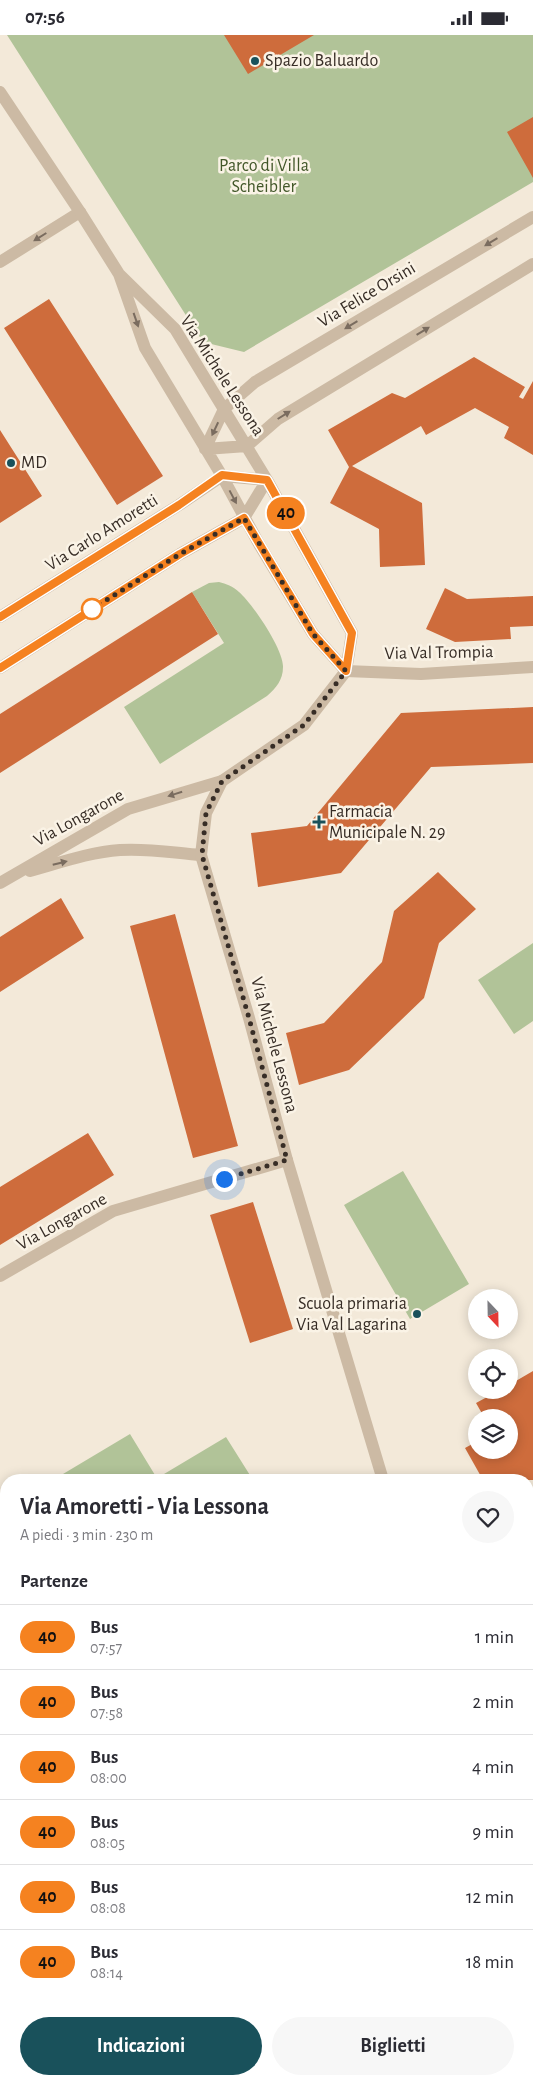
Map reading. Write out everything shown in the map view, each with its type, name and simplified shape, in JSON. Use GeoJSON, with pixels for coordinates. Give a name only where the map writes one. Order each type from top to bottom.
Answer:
{"type":"FeatureCollection","features":[{"type":"Feature","properties":{"kind":"street","name":"Via Michele Lessona"},"geometry":{"type":"LineString","coordinates":[[0,92],[119,274],[145,348],[222,475],[244,518],[313,634],[346,671]]}},
{"type":"Feature","properties":{"kind":"street"},"geometry":{"type":"LineString","coordinates":[[0,262],[80,212]]}},
{"type":"Feature","properties":{"kind":"street","name":"Via Felice Orsini"},"geometry":{"type":"LineString","coordinates":[[224,409],[255,382],[533,217]]}},
{"type":"Feature","properties":{"kind":"street"},"geometry":{"type":"LineString","coordinates":[[224,409],[205,449],[246,446],[278,419],[533,264]]}},
{"type":"Feature","properties":{"kind":"street","name":"Via Michele Lessona"},"geometry":{"type":"LineString","coordinates":[[119,274],[175,329],[267,480],[352,633],[346,671],[304,725],[222,781],[206,813],[202,855],[249,1018],[287,1160],[381,1474]]}},
{"type":"Feature","properties":{"kind":"street"},"geometry":{"type":"LineString","coordinates":[[0,668],[180,554],[244,518],[267,480],[222,475]]}},
{"type":"Feature","properties":{"kind":"street","name":"Via Carlo Amoretti"},"geometry":{"type":"LineString","coordinates":[[0,617],[170,511],[222,475]]}},
{"type":"Feature","properties":{"kind":"street","name":"Via Val Trompia"},"geometry":{"type":"LineString","coordinates":[[346,671],[421,674],[533,667]]}},
{"type":"Feature","properties":{"kind":"street","name":"Via Longarone"},"geometry":{"type":"LineString","coordinates":[[0,883],[128,809],[222,781]]}},
{"type":"Feature","properties":{"kind":"street","name":"Via Longarone"},"geometry":{"type":"LineString","coordinates":[[13,875],[120,850],[147,850],[202,855]]}},
{"type":"Feature","properties":{"kind":"street","name":"Via Longarone"},"geometry":{"type":"LineString","coordinates":[[0,1276],[113,1211],[287,1160]]}},
{"type":"Feature","properties":{"kind":"green space","name":"Parco di Villa Scheibler"},"geometry":{"type":"Polygon","coordinates":[[[7,35],[533,35],[533,182],[244,352],[203,342],[7,35]]]}},
{"type":"Feature","properties":{"kind":"green space"},"geometry":{"type":"Polygon","coordinates":[[[219,582],[237,590],[259,616],[282,659],[282,676],[276,687],[267,696],[160,764],[124,707],[224,643],[192,592],[209,583],[219,582]]]}},
{"type":"Feature","properties":{"kind":"green space"},"geometry":{"type":"Polygon","coordinates":[[[533,943],[533,1021],[514,1034],[478,980],[533,943]]]}},
{"type":"Feature","properties":{"kind":"green space"},"geometry":{"type":"Polygon","coordinates":[[[403,1171],[469,1284],[410,1319],[344,1205],[403,1171]]]}},
{"type":"Feature","properties":{"kind":"green space"},"geometry":{"type":"Polygon","coordinates":[[[130,1434],[154,1474],[63,1474],[130,1434]]]}},
{"type":"Feature","properties":{"kind":"green space"},"geometry":{"type":"Polygon","coordinates":[[[226,1437],[249,1474],[164,1474],[226,1437]]]}},
{"type":"Feature","properties":{"kind":"building","name":"Spazio Baluardo"},"geometry":{"type":"Polygon","coordinates":[[[224,35],[314,35],[248,74],[224,35]]]}},
{"type":"Feature","properties":{"kind":"building"},"geometry":{"type":"Polygon","coordinates":[[[533,117],[533,178],[507,132],[533,117]]]}},
{"type":"Feature","properties":{"kind":"building"},"geometry":{"type":"Polygon","coordinates":[[[49,299],[163,476],[117,505],[4,328],[49,299]]]}},
{"type":"Feature","properties":{"kind":"building"},"geometry":{"type":"Polygon","coordinates":[[[474,357],[525,387],[519,397],[523,399],[533,381],[533,455],[504,438],[509,427],[475,408],[426,435],[421,426],[352,466],[422,503],[425,565],[380,567],[379,529],[330,503],[349,467],[328,430],[392,393],[405,398],[474,357]]]}},
{"type":"Feature","properties":{"kind":"building","name":"MD"},"geometry":{"type":"Polygon","coordinates":[[[0,430],[42,496],[0,523],[0,430]]]}},
{"type":"Feature","properties":{"kind":"building"},"geometry":{"type":"Polygon","coordinates":[[[445,588],[467,599],[533,596],[533,626],[510,627],[511,639],[455,642],[426,629],[445,588]]]}},
{"type":"Feature","properties":{"kind":"building"},"geometry":{"type":"Polygon","coordinates":[[[192,592],[218,634],[0,773],[0,714],[192,592]]]}},
{"type":"Feature","properties":{"kind":"building"},"geometry":{"type":"Polygon","coordinates":[[[533,707],[533,763],[431,767],[341,873],[258,887],[251,833],[307,826],[401,713],[533,707]]]}},
{"type":"Feature","properties":{"kind":"building"},"geometry":{"type":"Polygon","coordinates":[[[438,872],[476,909],[439,943],[424,998],[349,1070],[299,1085],[286,1033],[324,1023],[382,962],[394,911],[438,872]]]}},
{"type":"Feature","properties":{"kind":"building"},"geometry":{"type":"Polygon","coordinates":[[[61,898],[84,938],[0,992],[0,937],[61,898]]]}},
{"type":"Feature","properties":{"kind":"building"},"geometry":{"type":"Polygon","coordinates":[[[175,914],[238,1146],[193,1158],[130,926],[175,914]]]}},
{"type":"Feature","properties":{"kind":"building"},"geometry":{"type":"Polygon","coordinates":[[[88,1133],[114,1175],[0,1245],[0,1187],[88,1133]]]}},
{"type":"Feature","properties":{"kind":"building"},"geometry":{"type":"Polygon","coordinates":[[[253,1202],[293,1329],[250,1343],[210,1215],[253,1202]]]}},
{"type":"Feature","properties":{"kind":"building"},"geometry":{"type":"Polygon","coordinates":[[[533,1371],[533,1474],[480,1474],[471,1459],[518,1459],[518,1409],[479,1409],[476,1403],[483,1399],[518,1399],[518,1380],[533,1371]]]}},
{"type":"Feature","properties":{"kind":"bus line","name":"40"},"geometry":{"type":"LineString","coordinates":[[0,617],[179,505],[222,475],[267,480],[352,633],[346,671],[313,634],[244,518],[180,554],[0,668]]}},
{"type":"Feature","properties":{"kind":"place","name":"Spazio Baluardo"},"geometry":{"type":"Point","coordinates":[255,61]}},
{"type":"Feature","properties":{"kind":"place","name":"MD"},"geometry":{"type":"Point","coordinates":[11,463]}},
{"type":"Feature","properties":{"kind":"place","name":"Farmacia Municipale N. 29"},"geometry":{"type":"Point","coordinates":[319,822]}},
{"type":"Feature","properties":{"kind":"place","name":"Scuola primaria Via Val Lagarina"},"geometry":{"type":"Point","coordinates":[417,1314]}},
{"type":"Feature","properties":{"kind":"route"},"geometry":{"type":"LineString","coordinates":[[92,609],[180,554],[244,518],[313,634],[346,671],[304,725],[222,781],[206,813],[202,855],[249,1018],[287,1160],[224,1179]]}}]}
